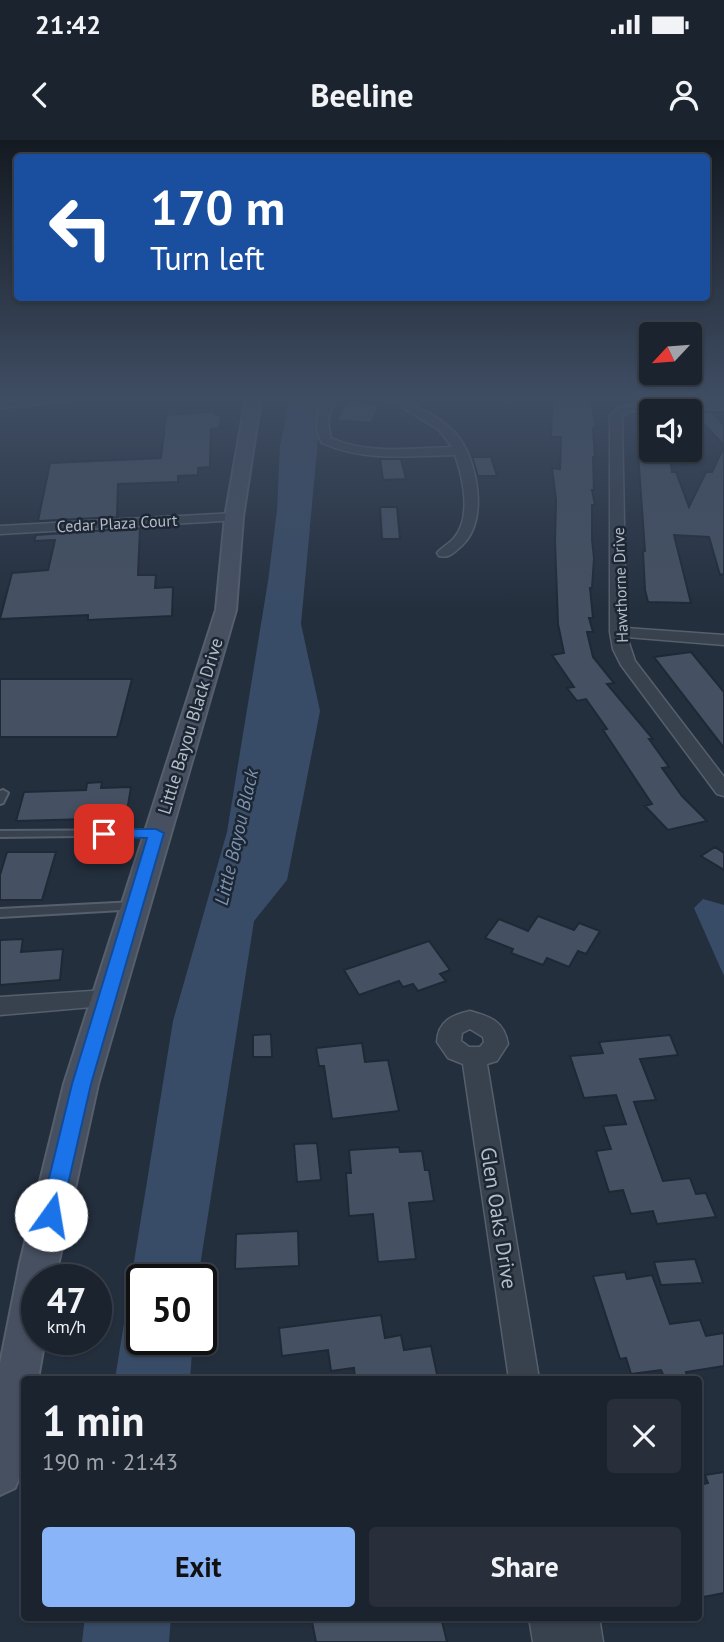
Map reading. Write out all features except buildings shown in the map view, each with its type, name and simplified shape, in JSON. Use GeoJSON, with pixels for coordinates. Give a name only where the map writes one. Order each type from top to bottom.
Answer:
{"type":"FeatureCollection","features":[{"type":"Feature","properties":{"kind":"main road","name":"Little Bayou Black Drive"},"geometry":{"type":"LineString","coordinates":[[0,1473],[42,1251],[81,1084],[156,833],[202,696],[230,590],[234,517],[242,468]]}},
{"type":"Feature","properties":{"kind":"main road","name":"Little Bayou Black Drive"},"geometry":{"type":"LineString","coordinates":[[230,590],[238,574],[259,468]]}},
{"type":"Feature","properties":{"kind":"street"},"geometry":{"type":"LineString","coordinates":[[444,553],[461,539],[471,514],[469,483],[464,468]]}},
{"type":"Feature","properties":{"kind":"street","name":"Hawthorne Drive"},"geometry":{"type":"LineString","coordinates":[[617,468],[618,632],[621,649],[627,662],[724,790]]}},
{"type":"Feature","properties":{"kind":"street","name":"Cedar Plaza Court"},"geometry":{"type":"LineString","coordinates":[[0,530],[234,517]]}},
{"type":"Feature","properties":{"kind":"street"},"geometry":{"type":"LineString","coordinates":[[618,632],[724,640]]}},
{"type":"Feature","properties":{"kind":"street"},"geometry":{"type":"LineString","coordinates":[[0,1006],[107,999]]}},
{"type":"Feature","properties":{"kind":"street","name":"Glen Oaks Drive"},"geometry":{"type":"LineString","coordinates":[[474,1057],[524,1376]]}},
{"type":"Feature","properties":{"kind":"street"},"geometry":{"type":"LineString","coordinates":[[548,1621],[551,1642]]}},
{"type":"Feature","properties":{"kind":"street"},"geometry":{"type":"LineString","coordinates":[[582,1621],[586,1642]]}},
{"type":"Feature","properties":{"kind":"lane"},"geometry":{"type":"LineString","coordinates":[[0,834],[156,833]]}},
{"type":"Feature","properties":{"kind":"lane"},"geometry":{"type":"LineString","coordinates":[[0,913],[135,906]]}},
{"type":"Feature","properties":{"kind":"water","name":"Little Bayou Black"},"geometry":{"type":"Polygon","coordinates":[[[279,468],[315,468],[301,624],[320,711],[287,880],[254,921],[200,1264],[134,1264],[173,1021],[227,832],[277,510],[279,468]]]}},
{"type":"Feature","properties":{"kind":"water"},"geometry":{"type":"Polygon","coordinates":[[[703,899],[724,905],[724,976],[694,908],[703,899]]]}},
{"type":"Feature","properties":{"kind":"water"},"geometry":{"type":"Polygon","coordinates":[[[126,1311],[126,1355],[192,1355],[190,1376],[115,1376],[126,1311]]]}},
{"type":"Feature","properties":{"kind":"water"},"geometry":{"type":"Polygon","coordinates":[[[85,1621],[171,1621],[169,1642],[82,1642],[85,1621]]]}},
{"type":"Feature","properties":{"kind":"route"},"geometry":{"type":"LineString","coordinates":[[51,1215],[81,1084],[156,833],[104,834]]}}]}
